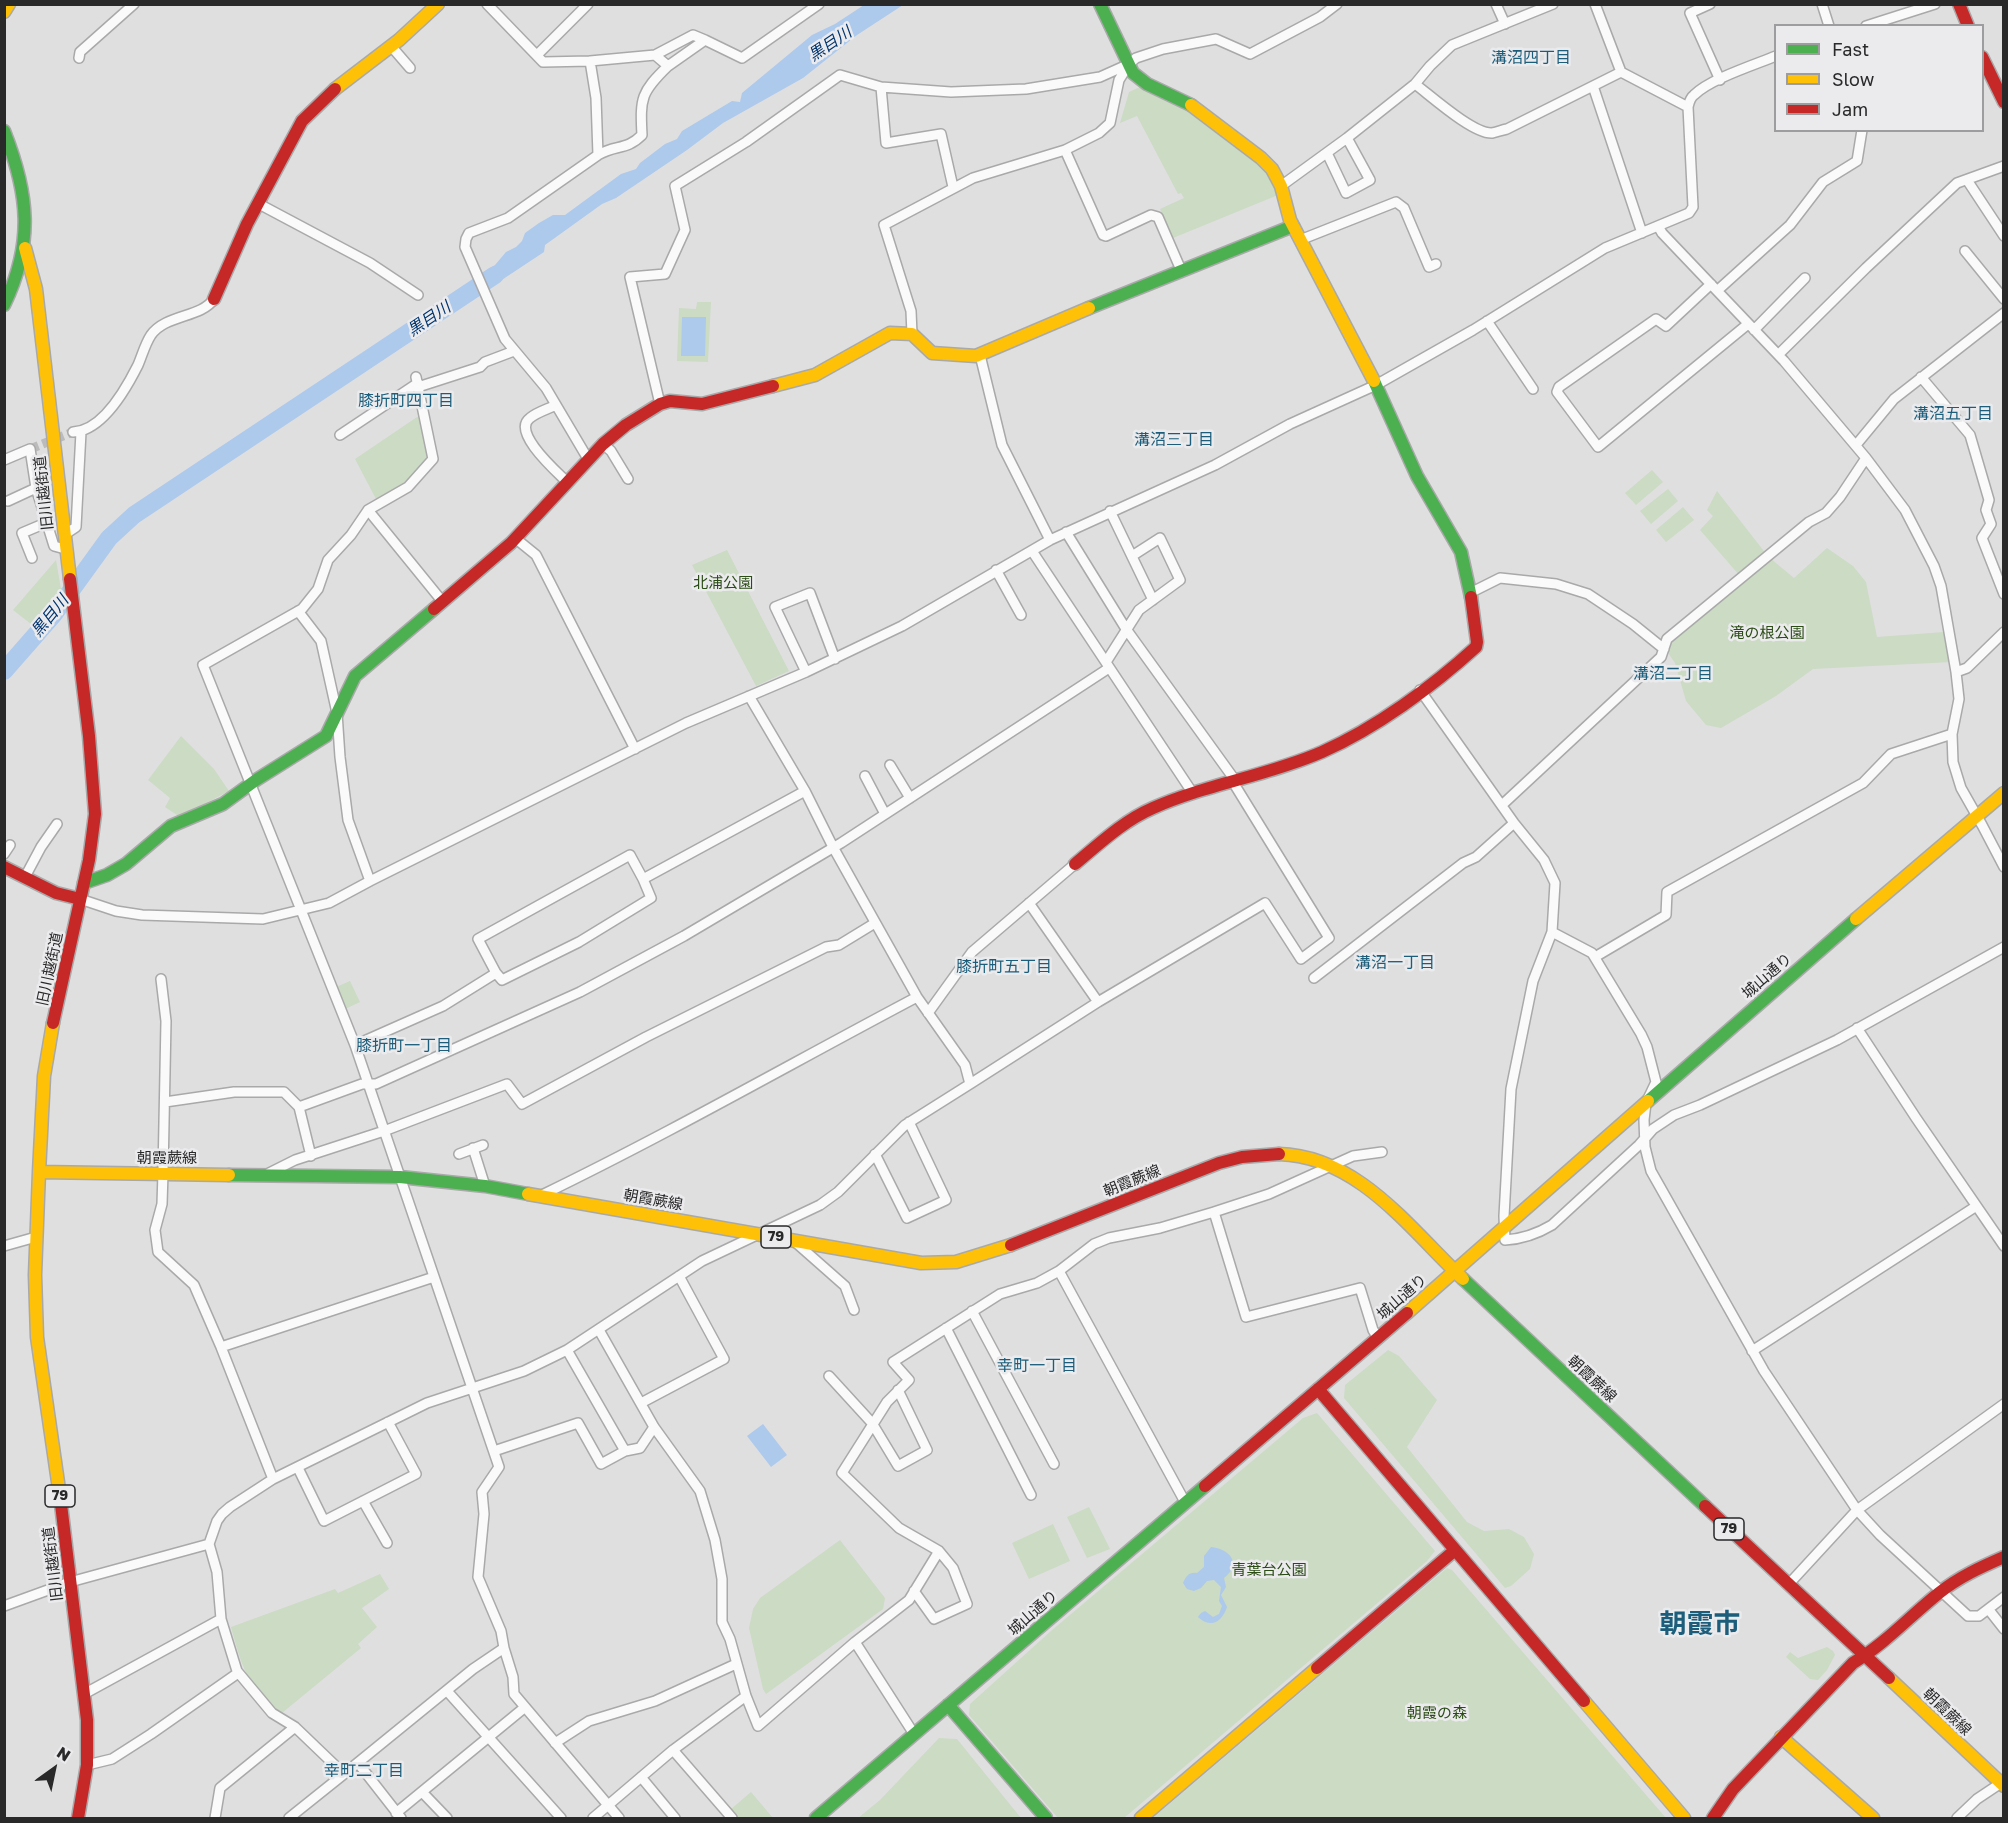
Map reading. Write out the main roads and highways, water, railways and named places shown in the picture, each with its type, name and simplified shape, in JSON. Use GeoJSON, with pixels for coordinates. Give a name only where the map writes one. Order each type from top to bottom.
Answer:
{"type":"FeatureCollection","features":[{"type":"Feature","properties":{"kind":"water"},"geometry":{"type":"Polygon","coordinates":[[[864,5],[903,5],[857,35],[803,78],[723,123],[616,198],[602,204],[545,245],[544,252],[479,295],[472,279],[495,265],[506,252],[516,247],[522,241],[525,233],[553,215],[565,215],[621,174],[636,169],[640,163],[665,144],[677,139],[682,131],[732,101],[740,102],[742,93],[812,35],[835,24],[864,5]]]}},
{"type":"Feature","properties":{"kind":"water"},"geometry":{"type":"Polygon","coordinates":[[[682,317],[706,317],[705,356],[681,356],[682,317]]]}},
{"type":"Feature","properties":{"kind":"water"},"geometry":{"type":"Polygon","coordinates":[[[763,1424],[787,1455],[771,1467],[747,1436],[763,1424]]]}},
{"type":"Feature","properties":{"kind":"water"},"geometry":{"type":"Polygon","coordinates":[[[1211,1547],[1228,1554],[1233,1567],[1224,1578],[1226,1587],[1221,1595],[1227,1607],[1219,1620],[1207,1623],[1198,1617],[1205,1611],[1213,1617],[1219,1614],[1222,1606],[1219,1601],[1221,1587],[1214,1580],[1207,1581],[1201,1588],[1194,1591],[1187,1589],[1183,1583],[1188,1575],[1197,1573],[1204,1567],[1204,1556],[1211,1547]]]}},
{"type":"Feature","properties":{"kind":"waterway","name":"黒目川"},"geometry":{"type":"LineString","coordinates":[[4,671],[54,614],[109,538],[134,515],[495,275]]}},
{"type":"Feature","properties":{"kind":"tunnel"},"geometry":{"type":"LineString","coordinates":[[30,449],[73,432]]}},
{"type":"Feature","properties":{"kind":"district","name":"溝沼四丁目"},"geometry":{"type":"Point","coordinates":[1531,58]}},
{"type":"Feature","properties":{"kind":"district","name":"膝折町四丁目"},"geometry":{"type":"Point","coordinates":[406,401]}},
{"type":"Feature","properties":{"kind":"district","name":"溝沼五丁目"},"geometry":{"type":"Point","coordinates":[1953,414]}},
{"type":"Feature","properties":{"kind":"district","name":"溝沼三丁目"},"geometry":{"type":"Point","coordinates":[1174,440]}},
{"type":"Feature","properties":{"kind":"district","name":"溝沼二丁目"},"geometry":{"type":"Point","coordinates":[1673,674]}},
{"type":"Feature","properties":{"kind":"district","name":"溝沼一丁目"},"geometry":{"type":"Point","coordinates":[1395,963]}},
{"type":"Feature","properties":{"kind":"district","name":"膝折町五丁目"},"geometry":{"type":"Point","coordinates":[1004,967]}},
{"type":"Feature","properties":{"kind":"district","name":"膝折町一丁目"},"geometry":{"type":"Point","coordinates":[404,1046]}},
{"type":"Feature","properties":{"kind":"district","name":"幸町一丁目"},"geometry":{"type":"Point","coordinates":[1037,1366]}},
{"type":"Feature","properties":{"kind":"district","name":"朝霞市"},"geometry":{"type":"Point","coordinates":[1700,1624]}},
{"type":"Feature","properties":{"kind":"district","name":"幸町二丁目"},"geometry":{"type":"Point","coordinates":[364,1771]}},
{"type":"Feature","properties":{"kind":"park label","name":"北浦公園"},"geometry":{"type":"Point","coordinates":[723,583]}},
{"type":"Feature","properties":{"kind":"park label","name":"滝の根公園"},"geometry":{"type":"Point","coordinates":[1767,633]}},
{"type":"Feature","properties":{"kind":"park label","name":"青葉台公園"},"geometry":{"type":"Point","coordinates":[1269,1570]}},
{"type":"Feature","properties":{"kind":"park label","name":"朝霞の森"},"geometry":{"type":"Point","coordinates":[1437,1713]}}]}
